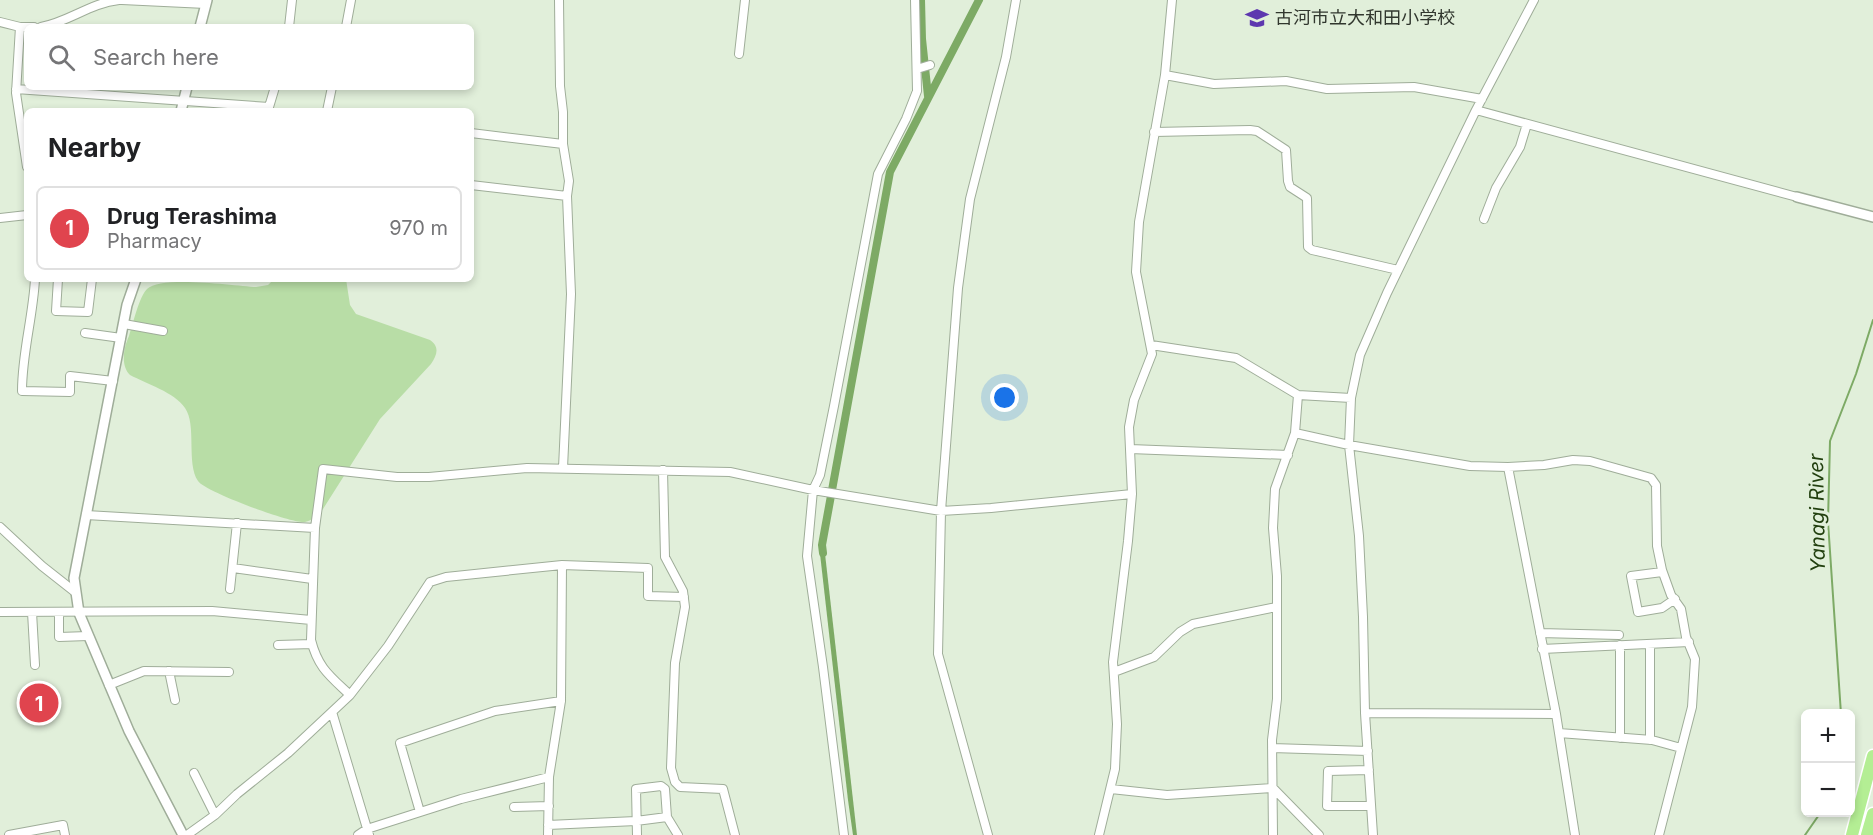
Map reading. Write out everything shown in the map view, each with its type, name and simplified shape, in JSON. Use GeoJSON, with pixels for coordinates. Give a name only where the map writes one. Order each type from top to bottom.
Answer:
{"type":"FeatureCollection","features":[{"type":"Feature","properties":{"kind":"highway"},"geometry":{"type":"LineString","coordinates":[[1852,835],[1873,756]]}},
{"type":"Feature","properties":{"kind":"highway"},"geometry":{"type":"LineString","coordinates":[[1867,835],[1873,814]]}},
{"type":"Feature","properties":{"kind":"street"},"geometry":{"type":"LineString","coordinates":[[52,24],[66,20],[96,4],[121,0],[206,2],[201,24]]}},
{"type":"Feature","properties":{"kind":"street"},"geometry":{"type":"LineString","coordinates":[[289,24],[292,0]]}},
{"type":"Feature","properties":{"kind":"street"},"geometry":{"type":"LineString","coordinates":[[347,24],[351,0]]}},
{"type":"Feature","properties":{"kind":"street"},"geometry":{"type":"LineString","coordinates":[[559,0],[563,144],[569,181],[567,196],[571,294],[563,468]]}},
{"type":"Feature","properties":{"kind":"street"},"geometry":{"type":"LineString","coordinates":[[739,54],[745,0]]}},
{"type":"Feature","properties":{"kind":"street"},"geometry":{"type":"LineString","coordinates":[[844,835],[824,667],[807,556],[813,490],[820,475],[878,174],[906,119],[917,91],[915,0]]}},
{"type":"Feature","properties":{"kind":"street"},"geometry":{"type":"LineString","coordinates":[[988,835],[938,654],[941,511],[958,288],[970,199],[1006,57],[1016,0]]}},
{"type":"Feature","properties":{"kind":"street"},"geometry":{"type":"LineString","coordinates":[[1099,835],[1115,769],[1117,724],[1114,651],[1132,494],[1129,427],[1134,400],[1151,360],[1151,345],[1136,272],[1139,222],[1165,75],[1172,0]]}},
{"type":"Feature","properties":{"kind":"street"},"geometry":{"type":"LineString","coordinates":[[1373,835],[1365,713],[1359,536],[1349,445],[1351,398],[1360,355],[1398,270],[1476,110],[1534,0]]}},
{"type":"Feature","properties":{"kind":"street"},"geometry":{"type":"LineString","coordinates":[[0,22],[24,27]]}},
{"type":"Feature","properties":{"kind":"street"},"geometry":{"type":"LineString","coordinates":[[20,27],[16,89],[24,146]]}},
{"type":"Feature","properties":{"kind":"street"},"geometry":{"type":"LineString","coordinates":[[917,69],[930,65]]}},
{"type":"Feature","properties":{"kind":"street"},"geometry":{"type":"LineString","coordinates":[[1165,75],[1214,84],[1286,81],[1326,89],[1414,87],[1482,99]]}},
{"type":"Feature","properties":{"kind":"street"},"geometry":{"type":"LineString","coordinates":[[16,89],[24,90]]}},
{"type":"Feature","properties":{"kind":"street"},"geometry":{"type":"LineString","coordinates":[[30,90],[184,101],[220,107],[246,108]]}},
{"type":"Feature","properties":{"kind":"street"},"geometry":{"type":"LineString","coordinates":[[182,108],[186,90]]}},
{"type":"Feature","properties":{"kind":"street"},"geometry":{"type":"LineString","coordinates":[[272,108],[274,90]]}},
{"type":"Feature","properties":{"kind":"street"},"geometry":{"type":"LineString","coordinates":[[328,108],[331,90]]}},
{"type":"Feature","properties":{"kind":"street"},"geometry":{"type":"LineString","coordinates":[[1476,110],[1873,217]]}},
{"type":"Feature","properties":{"kind":"street"},"geometry":{"type":"LineString","coordinates":[[1484,219],[1496,188],[1520,147],[1527,124]]}},
{"type":"Feature","properties":{"kind":"street"},"geometry":{"type":"LineString","coordinates":[[1154,132],[1257,131],[1286,150],[1290,187],[1307,198],[1308,247],[1312,250],[1398,270]]}},
{"type":"Feature","properties":{"kind":"street"},"geometry":{"type":"LineString","coordinates":[[474,133],[563,144]]}},
{"type":"Feature","properties":{"kind":"street"},"geometry":{"type":"LineString","coordinates":[[474,185],[567,196]]}},
{"type":"Feature","properties":{"kind":"street"},"geometry":{"type":"LineString","coordinates":[[0,218],[24,215]]}},
{"type":"Feature","properties":{"kind":"street"},"geometry":{"type":"LineString","coordinates":[[35,282],[22,368],[22,391],[70,392],[70,376],[113,381]]}},
{"type":"Feature","properties":{"kind":"street"},"geometry":{"type":"LineString","coordinates":[[58,282],[56,311],[88,312],[92,282]]}},
{"type":"Feature","properties":{"kind":"street"},"geometry":{"type":"LineString","coordinates":[[135,282],[127,305],[86,515],[74,578],[75,592],[79,613],[109,685],[147,767],[185,835],[215,815],[288,753],[350,695],[388,645],[430,582],[446,577],[562,565],[648,568],[648,596],[684,597]]}},
{"type":"Feature","properties":{"kind":"street"},"geometry":{"type":"LineString","coordinates":[[124,324],[163,331]]}},
{"type":"Feature","properties":{"kind":"street"},"geometry":{"type":"LineString","coordinates":[[85,333],[121,338]]}},
{"type":"Feature","properties":{"kind":"street"},"geometry":{"type":"LineString","coordinates":[[1151,345],[1236,358],[1298,395],[1351,398]]}},
{"type":"Feature","properties":{"kind":"street"},"geometry":{"type":"LineString","coordinates":[[1273,835],[1272,748],[1276,699],[1276,576],[1273,528],[1275,489],[1295,434],[1298,395]]}},
{"type":"Feature","properties":{"kind":"street"},"geometry":{"type":"LineString","coordinates":[[1295,434],[1470,466],[1508,467],[1581,459],[1626,469],[1651,478],[1656,485],[1657,546],[1662,572],[1680,609],[1686,637],[1695,659],[1692,707],[1659,835]]}},
{"type":"Feature","properties":{"kind":"street"},"geometry":{"type":"LineString","coordinates":[[1130,449],[1288,455]]}},
{"type":"Feature","properties":{"kind":"street"},"geometry":{"type":"LineString","coordinates":[[1508,467],[1556,714],[1575,835]]}},
{"type":"Feature","properties":{"kind":"street"},"geometry":{"type":"LineString","coordinates":[[350,695],[324,670],[315,657],[312,644],[310,620],[315,528],[323,469],[408,477],[527,468],[730,472],[813,490],[941,511],[1132,494]]}},
{"type":"Feature","properties":{"kind":"street"},"geometry":{"type":"LineString","coordinates":[[663,471],[665,557],[683,591],[685,607],[675,663],[671,768],[675,782],[680,787],[723,789],[735,835]]}},
{"type":"Feature","properties":{"kind":"street"},"geometry":{"type":"LineString","coordinates":[[86,515],[315,528]]}},
{"type":"Feature","properties":{"kind":"street"},"geometry":{"type":"LineString","coordinates":[[230,589],[237,523]]}},
{"type":"Feature","properties":{"kind":"street"},"geometry":{"type":"LineString","coordinates":[[0,527],[42,566],[75,592]]}},
{"type":"Feature","properties":{"kind":"street"},"geometry":{"type":"LineString","coordinates":[[548,835],[549,777],[561,701],[562,565]]}},
{"type":"Feature","properties":{"kind":"street"},"geometry":{"type":"LineString","coordinates":[[233,568],[312,579]]}},
{"type":"Feature","properties":{"kind":"street"},"geometry":{"type":"LineString","coordinates":[[1662,572],[1631,576],[1638,612],[1662,608],[1675,599]]}},
{"type":"Feature","properties":{"kind":"street"},"geometry":{"type":"LineString","coordinates":[[1114,672],[1154,657],[1180,632],[1193,624],[1276,606]]}},
{"type":"Feature","properties":{"kind":"street"},"geometry":{"type":"LineString","coordinates":[[0,612],[212,611],[310,620]]}},
{"type":"Feature","properties":{"kind":"street"},"geometry":{"type":"LineString","coordinates":[[32,612],[35,665]]}},
{"type":"Feature","properties":{"kind":"street"},"geometry":{"type":"LineString","coordinates":[[59,612],[59,637],[88,636]]}},
{"type":"Feature","properties":{"kind":"street"},"geometry":{"type":"LineString","coordinates":[[1539,633],[1619,634]]}},
{"type":"Feature","properties":{"kind":"street"},"geometry":{"type":"LineString","coordinates":[[1542,649],[1689,642]]}},
{"type":"Feature","properties":{"kind":"street"},"geometry":{"type":"LineString","coordinates":[[278,645],[312,644]]}},
{"type":"Feature","properties":{"kind":"street"},"geometry":{"type":"LineString","coordinates":[[1650,644],[1650,740]]}},
{"type":"Feature","properties":{"kind":"street"},"geometry":{"type":"LineString","coordinates":[[1620,645],[1620,738]]}},
{"type":"Feature","properties":{"kind":"street"},"geometry":{"type":"LineString","coordinates":[[109,685],[144,671],[229,672]]}},
{"type":"Feature","properties":{"kind":"street"},"geometry":{"type":"LineString","coordinates":[[169,671],[175,700]]}},
{"type":"Feature","properties":{"kind":"street"},"geometry":{"type":"LineString","coordinates":[[420,812],[400,743],[495,711],[561,701]]}},
{"type":"Feature","properties":{"kind":"street"},"geometry":{"type":"LineString","coordinates":[[332,712],[368,832]]}},
{"type":"Feature","properties":{"kind":"street"},"geometry":{"type":"LineString","coordinates":[[1365,713],[1556,714]]}},
{"type":"Feature","properties":{"kind":"street"},"geometry":{"type":"LineString","coordinates":[[1559,733],[1650,740],[1681,748]]}},
{"type":"Feature","properties":{"kind":"street"},"geometry":{"type":"LineString","coordinates":[[1272,748],[1368,751]]}},
{"type":"Feature","properties":{"kind":"street"},"geometry":{"type":"LineString","coordinates":[[1369,770],[1328,771],[1327,806],[1371,806]]}},
{"type":"Feature","properties":{"kind":"street"},"geometry":{"type":"LineString","coordinates":[[194,773],[215,815]]}},
{"type":"Feature","properties":{"kind":"street"},"geometry":{"type":"LineString","coordinates":[[358,835],[461,799],[549,777]]}},
{"type":"Feature","properties":{"kind":"street"},"geometry":{"type":"LineString","coordinates":[[637,835],[636,789],[661,786],[665,789],[667,817],[678,835]]}},
{"type":"Feature","properties":{"kind":"street"},"geometry":{"type":"LineString","coordinates":[[1111,789],[1167,795],[1273,788],[1319,835]]}},
{"type":"Feature","properties":{"kind":"street"},"geometry":{"type":"LineString","coordinates":[[514,807],[549,806]]}},
{"type":"Feature","properties":{"kind":"street"},"geometry":{"type":"LineString","coordinates":[[548,825],[636,821],[667,817]]}},
{"type":"Feature","properties":{"kind":"street"},"geometry":{"type":"LineString","coordinates":[[9,835],[63,825],[65,835]]}},
{"type":"Feature","properties":{"kind":"shaded area"},"geometry":{"type":"Polygon","coordinates":[[[182,282],[256,287],[268,285],[271,282],[346,282],[350,305],[356,314],[430,340],[436,348],[431,364],[380,419],[323,509],[305,522],[283,518],[249,506],[215,492],[198,481],[194,473],[189,415],[185,408],[174,397],[130,375],[124,361],[136,311],[147,289],[155,285],[182,282]]]}},
{"type":"Feature","properties":{"kind":"shaded area"},"geometry":{"type":"Polygon","coordinates":[[[819,545],[824,545],[857,835],[853,835],[848,800],[819,545]]]}},
{"type":"Feature","properties":{"kind":"waterway"},"geometry":{"type":"LineString","coordinates":[[921,0],[922,39],[928,96]]}},
{"type":"Feature","properties":{"kind":"waterway"},"geometry":{"type":"LineString","coordinates":[[823,553],[822,545],[890,172],[979,0]]}},
{"type":"Feature","properties":{"kind":"waterway","name":"Yanagi River"},"geometry":{"type":"LineString","coordinates":[[1841,709],[1828,522],[1830,441],[1856,374],[1873,320]]}},
{"type":"Feature","properties":{"kind":"waterway","name":"Yanagi River"},"geometry":{"type":"LineString","coordinates":[[1805,835],[1818,817]]}},
{"type":"Feature","properties":{"kind":"place","name":"古河市立大和田小学校"},"geometry":{"type":"Point","coordinates":[1257,18]}},
{"type":"Feature","properties":{"kind":"place","name":"Drug Terashima"},"geometry":{"type":"Point","coordinates":[39,703]}}]}
